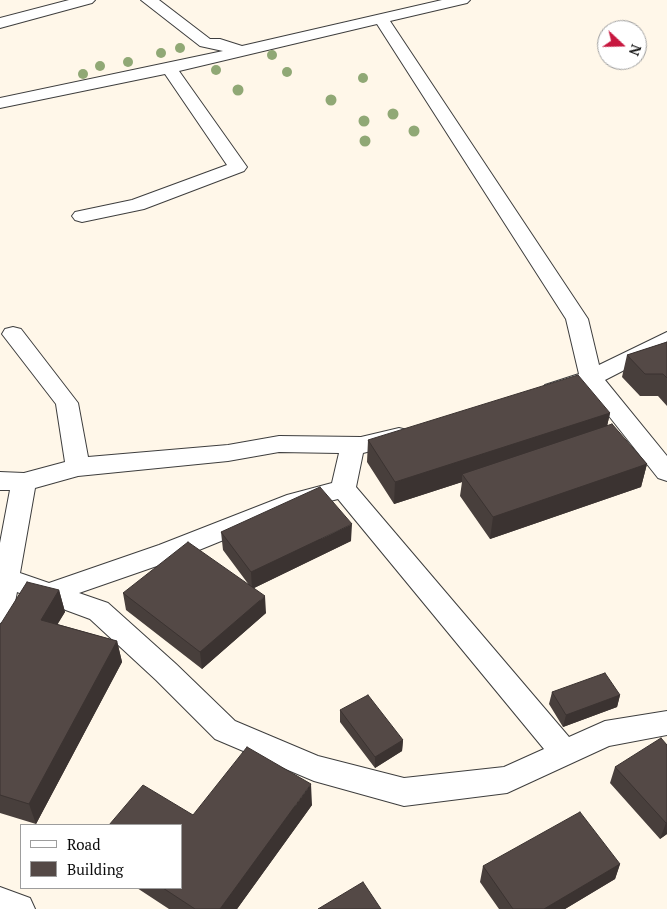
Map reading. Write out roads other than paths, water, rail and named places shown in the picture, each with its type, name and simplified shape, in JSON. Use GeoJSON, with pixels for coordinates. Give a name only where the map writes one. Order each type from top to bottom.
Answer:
{"type":"FeatureCollection","features":[{"type":"Feature","properties":{"kind":"street"},"geometry":{"type":"LineString","coordinates":[[0,24],[87,0]]}},
{"type":"Feature","properties":{"kind":"street"},"geometry":{"type":"LineString","coordinates":[[150,0],[206,42],[220,44],[240,52]]}},
{"type":"Feature","properties":{"kind":"street"},"geometry":{"type":"LineString","coordinates":[[0,103],[240,52],[388,13],[462,0]]}},
{"type":"Feature","properties":{"kind":"street"},"geometry":{"type":"LineString","coordinates":[[388,13],[577,319],[591,378],[667,472]]}},
{"type":"Feature","properties":{"kind":"street"},"geometry":{"type":"LineString","coordinates":[[82,216],[137,205],[238,167],[169,68]]}},
{"type":"Feature","properties":{"kind":"street"},"geometry":{"type":"LineString","coordinates":[[13,334],[67,402],[78,466]]}},
{"type":"Feature","properties":{"kind":"street"},"geometry":{"type":"LineString","coordinates":[[537,396],[591,378],[667,339]]}},
{"type":"Feature","properties":{"kind":"street"},"geometry":{"type":"LineString","coordinates":[[0,612],[6,578],[12,482],[78,466],[228,452],[279,444],[361,445],[418,432]]}},
{"type":"Feature","properties":{"kind":"street"},"geometry":{"type":"LineString","coordinates":[[343,489],[353,445]]}},
{"type":"Feature","properties":{"kind":"street"},"geometry":{"type":"LineString","coordinates":[[50,593],[168,552],[296,501],[343,489]]}},
{"type":"Feature","properties":{"kind":"street"},"geometry":{"type":"LineString","coordinates":[[343,489],[565,753]]}},
{"type":"Feature","properties":{"kind":"street"},"geometry":{"type":"LineString","coordinates":[[6,578],[99,611],[166,672],[225,730],[314,768],[404,792],[507,780],[605,734],[667,723]]}},
{"type":"Feature","properties":{"kind":"street"},"geometry":{"type":"LineString","coordinates":[[0,903],[19,909]]}}]}
